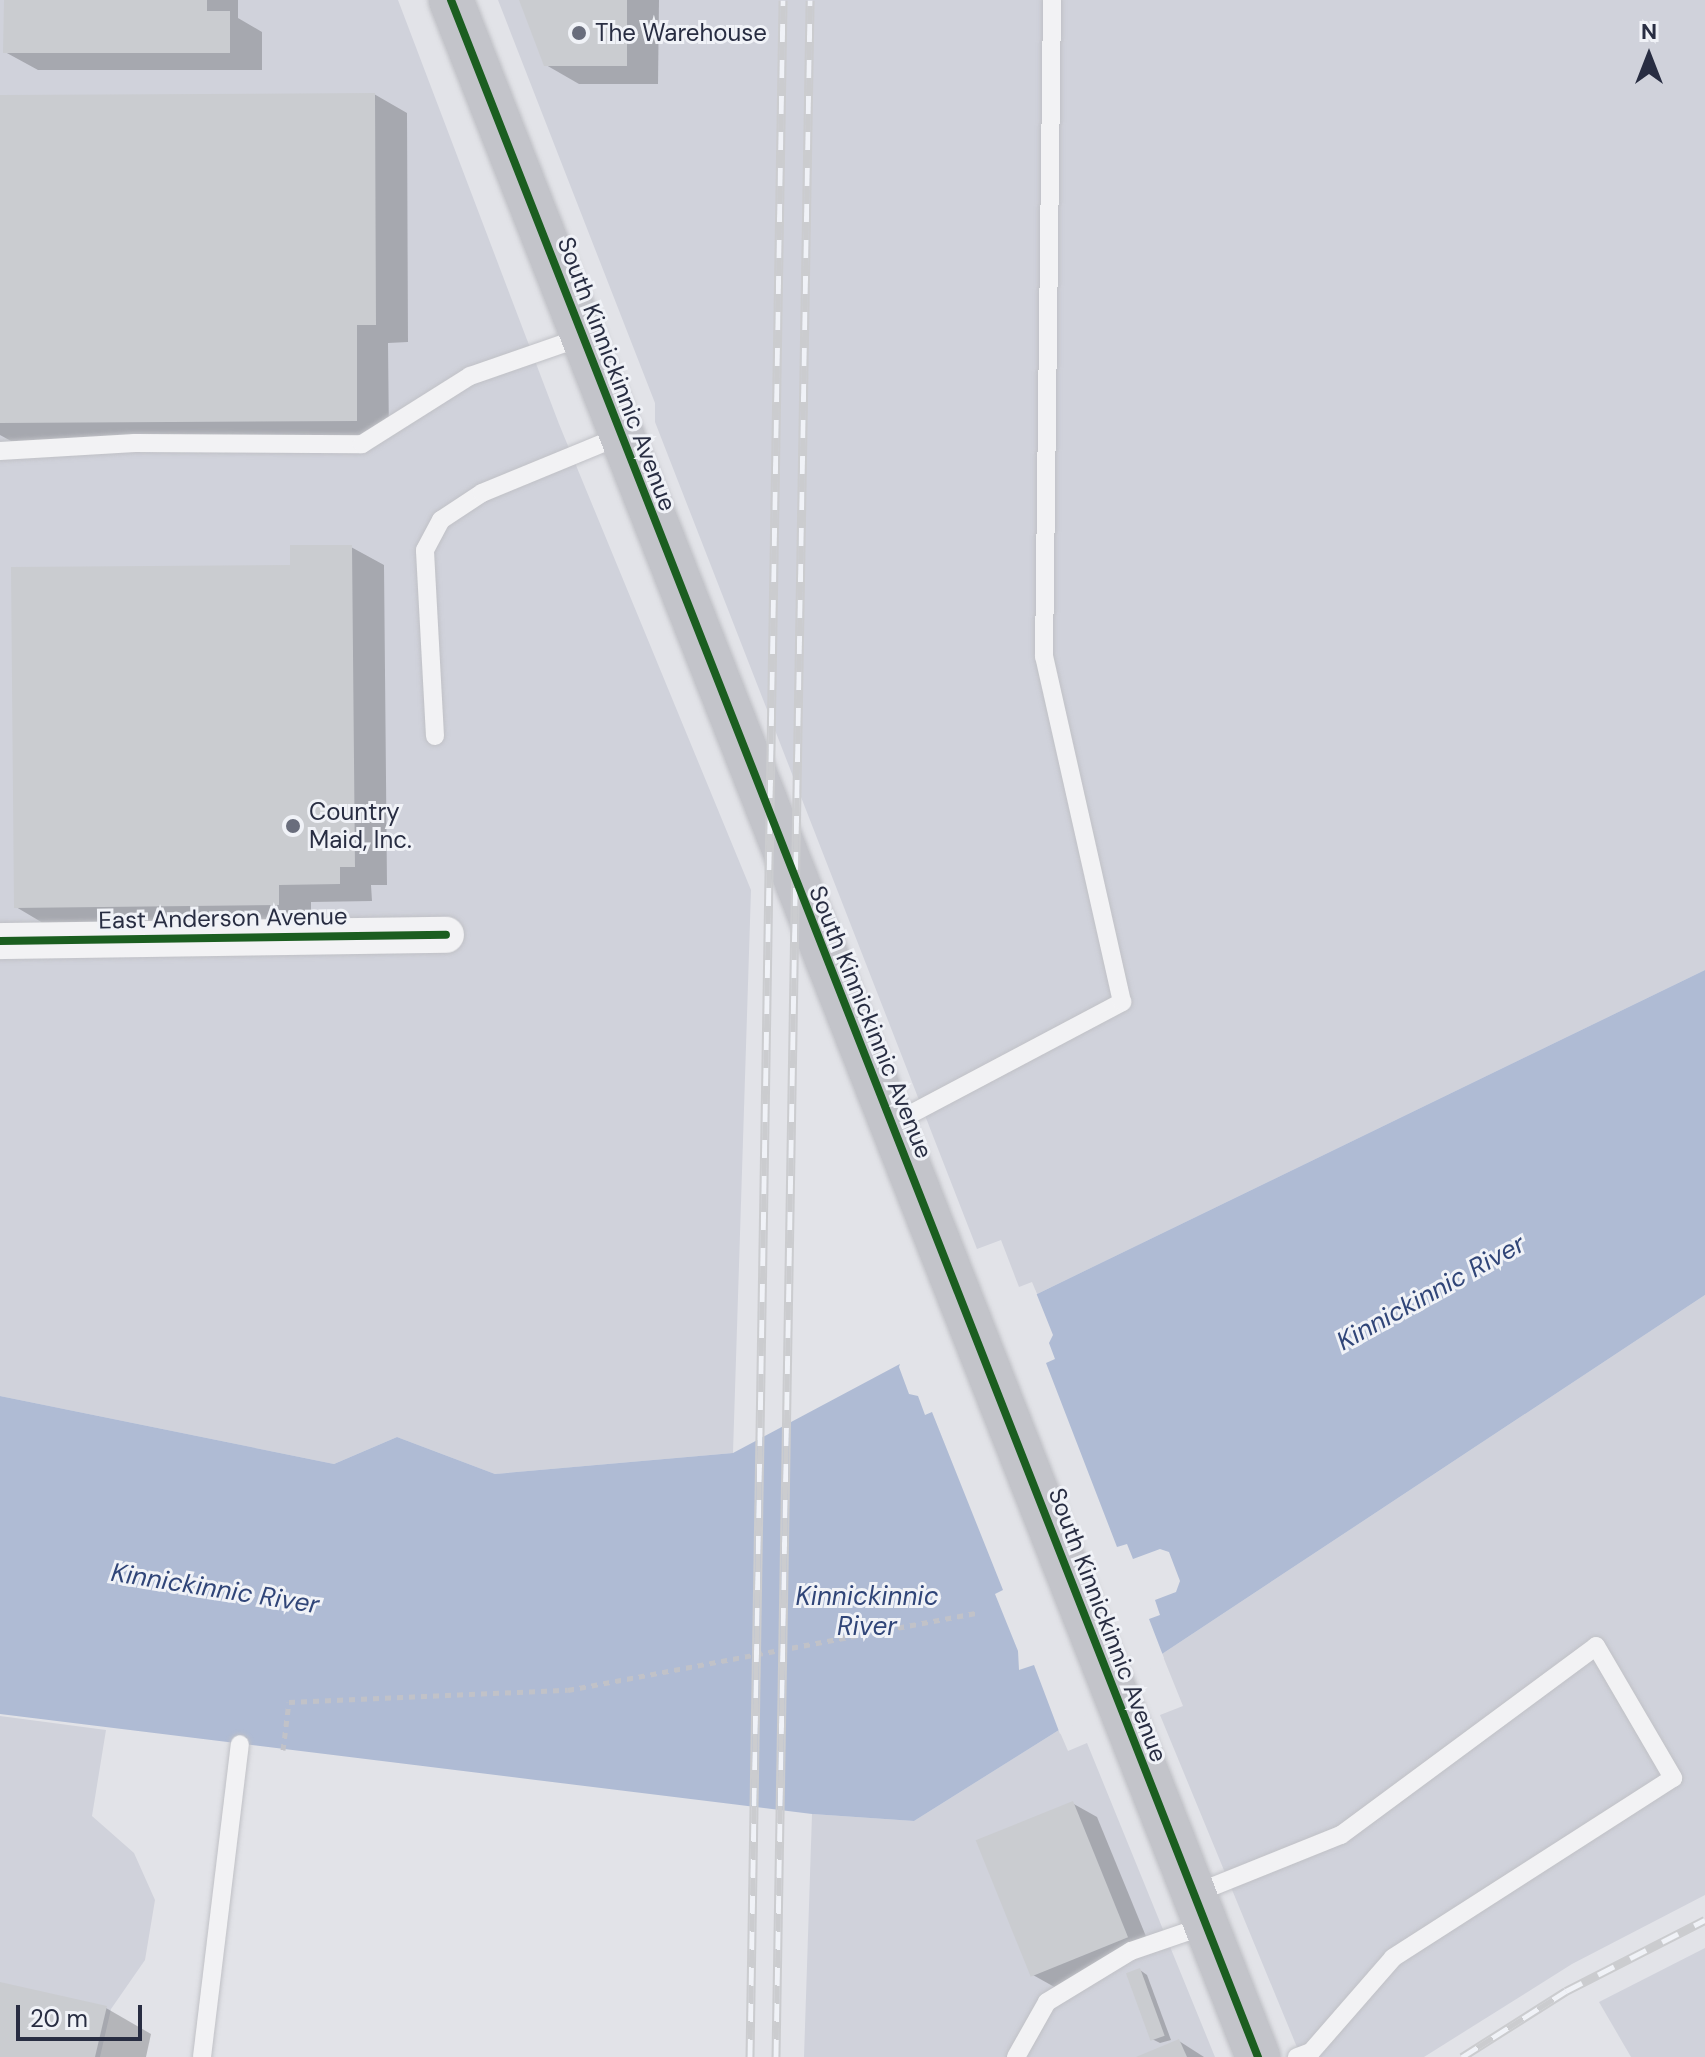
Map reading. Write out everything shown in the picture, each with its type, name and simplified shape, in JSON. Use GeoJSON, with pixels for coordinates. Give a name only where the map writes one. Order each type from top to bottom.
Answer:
{"type":"FeatureCollection","features":[{"type":"Feature","properties":{"kind":"main road","name":"South Kinnickinnic Avenue"},"geometry":{"type":"LineString","coordinates":[[451,0],[1197,1911],[1258,2057]]}},
{"type":"Feature","properties":{"kind":"street","name":"East Anderson Avenue"},"geometry":{"type":"LineString","coordinates":[[0,941],[446,935]]}},
{"type":"Feature","properties":{"kind":"lane"},"geometry":{"type":"LineString","coordinates":[[890,1125],[1122,1002],[1044,657],[1052,0]]}},
{"type":"Feature","properties":{"kind":"lane"},"geometry":{"type":"LineString","coordinates":[[0,451],[135,443],[362,444],[470,376],[582,337]]}},
{"type":"Feature","properties":{"kind":"lane"},"geometry":{"type":"LineString","coordinates":[[435,736],[425,550],[441,520],[482,493],[620,436]]}},
{"type":"Feature","properties":{"kind":"lane"},"geometry":{"type":"LineString","coordinates":[[1016,2057],[1047,2002],[1197,1911],[1341,1835],[1596,1646],[1673,1778],[1393,1958],[1311,2052],[1297,2057]]}},
{"type":"Feature","properties":{"kind":"lane"},"geometry":{"type":"LineString","coordinates":[[202,2057],[240,1744]]}},
{"type":"Feature","properties":{"kind":"path"},"geometry":{"type":"LineString","coordinates":[[283,1750],[289,1702],[568,1690],[980,1612]]}},
{"type":"Feature","properties":{"kind":"shaded area"},"geometry":{"type":"Polygon","coordinates":[[[0,0],[398,0],[559,424],[751,890],[733,1453],[495,1474],[397,1437],[334,1464],[0,1396],[0,0]]]}},
{"type":"Feature","properties":{"kind":"shaded area"},"geometry":{"type":"Polygon","coordinates":[[[498,0],[1705,0],[1705,970],[1037,1294],[1032,1282],[1019,1287],[1001,1240],[977,1249],[655,422],[655,403],[498,0]]]}},
{"type":"Feature","properties":{"kind":"shaded area"},"geometry":{"type":"Polygon","coordinates":[[[1705,1295],[1705,1895],[1572,1964],[1424,2057],[1301,2057],[1160,1715],[1183,1706],[1162,1654],[1705,1295]]]}},
{"type":"Feature","properties":{"kind":"shaded area"},"geometry":{"type":"Polygon","coordinates":[[[0,1716],[106,1730],[92,1816],[134,1853],[155,1900],[145,1960],[111,2009],[100,2057],[0,2057],[0,1716]]]}},
{"type":"Feature","properties":{"kind":"shaded area"},"geometry":{"type":"Polygon","coordinates":[[[1059,1730],[1068,1751],[1087,1743],[1215,2057],[804,2057],[812,1814],[914,1821],[1059,1730]]]}},
{"type":"Feature","properties":{"kind":"shaded area"},"geometry":{"type":"Polygon","coordinates":[[[1705,1948],[1705,2057],[1631,2057],[1599,2002],[1705,1948]]]}},
{"type":"Feature","properties":{"kind":"water","name":"Kinnickinnic River"},"geometry":{"type":"Polygon","coordinates":[[[1705,970],[1705,1295],[1162,1654],[1059,1730],[914,1821],[812,1814],[0,1714],[0,1396],[334,1464],[397,1437],[495,1474],[733,1453],[973,1325],[1705,970]]]}},
{"type":"Feature","properties":{"kind":"pier"},"geometry":{"type":"Polygon","coordinates":[[[1035,1290],[1053,1335],[1049,1343],[1055,1359],[1046,1363],[1117,1547],[1127,1544],[1133,1559],[1160,1549],[1169,1552],[1180,1581],[1176,1592],[1155,1600],[1160,1615],[1149,1619],[1164,1658],[1060,1734],[1034,1665],[1019,1670],[1018,1651],[995,1594],[1003,1590],[932,1412],[925,1415],[918,1396],[909,1394],[899,1367],[902,1356],[1035,1290]]]}},
{"type":"Feature","properties":{"kind":"building"},"geometry":{"type":"Polygon","coordinates":[[[4,0],[207,0],[207,11],[230,11],[230,53],[3,53],[4,0]]]}},
{"type":"Feature","properties":{"kind":"building","name":"The Warehouse"},"geometry":{"type":"Polygon","coordinates":[[[519,0],[627,0],[627,66],[544,66],[519,0]]]}},
{"type":"Feature","properties":{"kind":"building"},"geometry":{"type":"Polygon","coordinates":[[[375,93],[376,325],[357,325],[357,421],[0,423],[0,95],[375,93]]]}},
{"type":"Feature","properties":{"kind":"building"},"geometry":{"type":"Polygon","coordinates":[[[290,545],[352,545],[355,867],[340,867],[340,884],[279,885],[279,905],[14,908],[11,567],[290,565],[290,545]]]}},
{"type":"Feature","properties":{"kind":"building"},"geometry":{"type":"Polygon","coordinates":[[[1073,1801],[1128,1937],[1031,1977],[976,1840],[1073,1801]]]}},
{"type":"Feature","properties":{"kind":"building"},"geometry":{"type":"Polygon","coordinates":[[[1140,1968],[1165,2036],[1151,2041],[1126,1973],[1140,1968]]]}},
{"type":"Feature","properties":{"kind":"building"},"geometry":{"type":"Polygon","coordinates":[[[0,1982],[107,2006],[95,2057],[0,2057],[0,1982]]]}},
{"type":"Feature","properties":{"kind":"building"},"geometry":{"type":"Polygon","coordinates":[[[1179,2039],[1187,2057],[1136,2057],[1179,2039]]]}},
{"type":"Feature","properties":{"kind":"railway"},"geometry":{"type":"LineString","coordinates":[[750,2057],[783,0]]}},
{"type":"Feature","properties":{"kind":"railway"},"geometry":{"type":"LineString","coordinates":[[776,2057],[810,0]]}},
{"type":"Feature","properties":{"kind":"railway"},"geometry":{"type":"LineString","coordinates":[[1462,2057],[1566,1991],[1705,1920]]}},
{"type":"Feature","properties":{"kind":"cycle path"},"geometry":{"type":"LineString","coordinates":[[451,0],[1258,2057]]}},
{"type":"Feature","properties":{"kind":"cycle path"},"geometry":{"type":"LineString","coordinates":[[0,941],[446,935]]}},
{"type":"Feature","properties":{"kind":"place","name":"The Warehouse"},"geometry":{"type":"Point","coordinates":[579,33]}},
{"type":"Feature","properties":{"kind":"place","name":"Country Maid, Inc."},"geometry":{"type":"Point","coordinates":[293,826]}}]}
